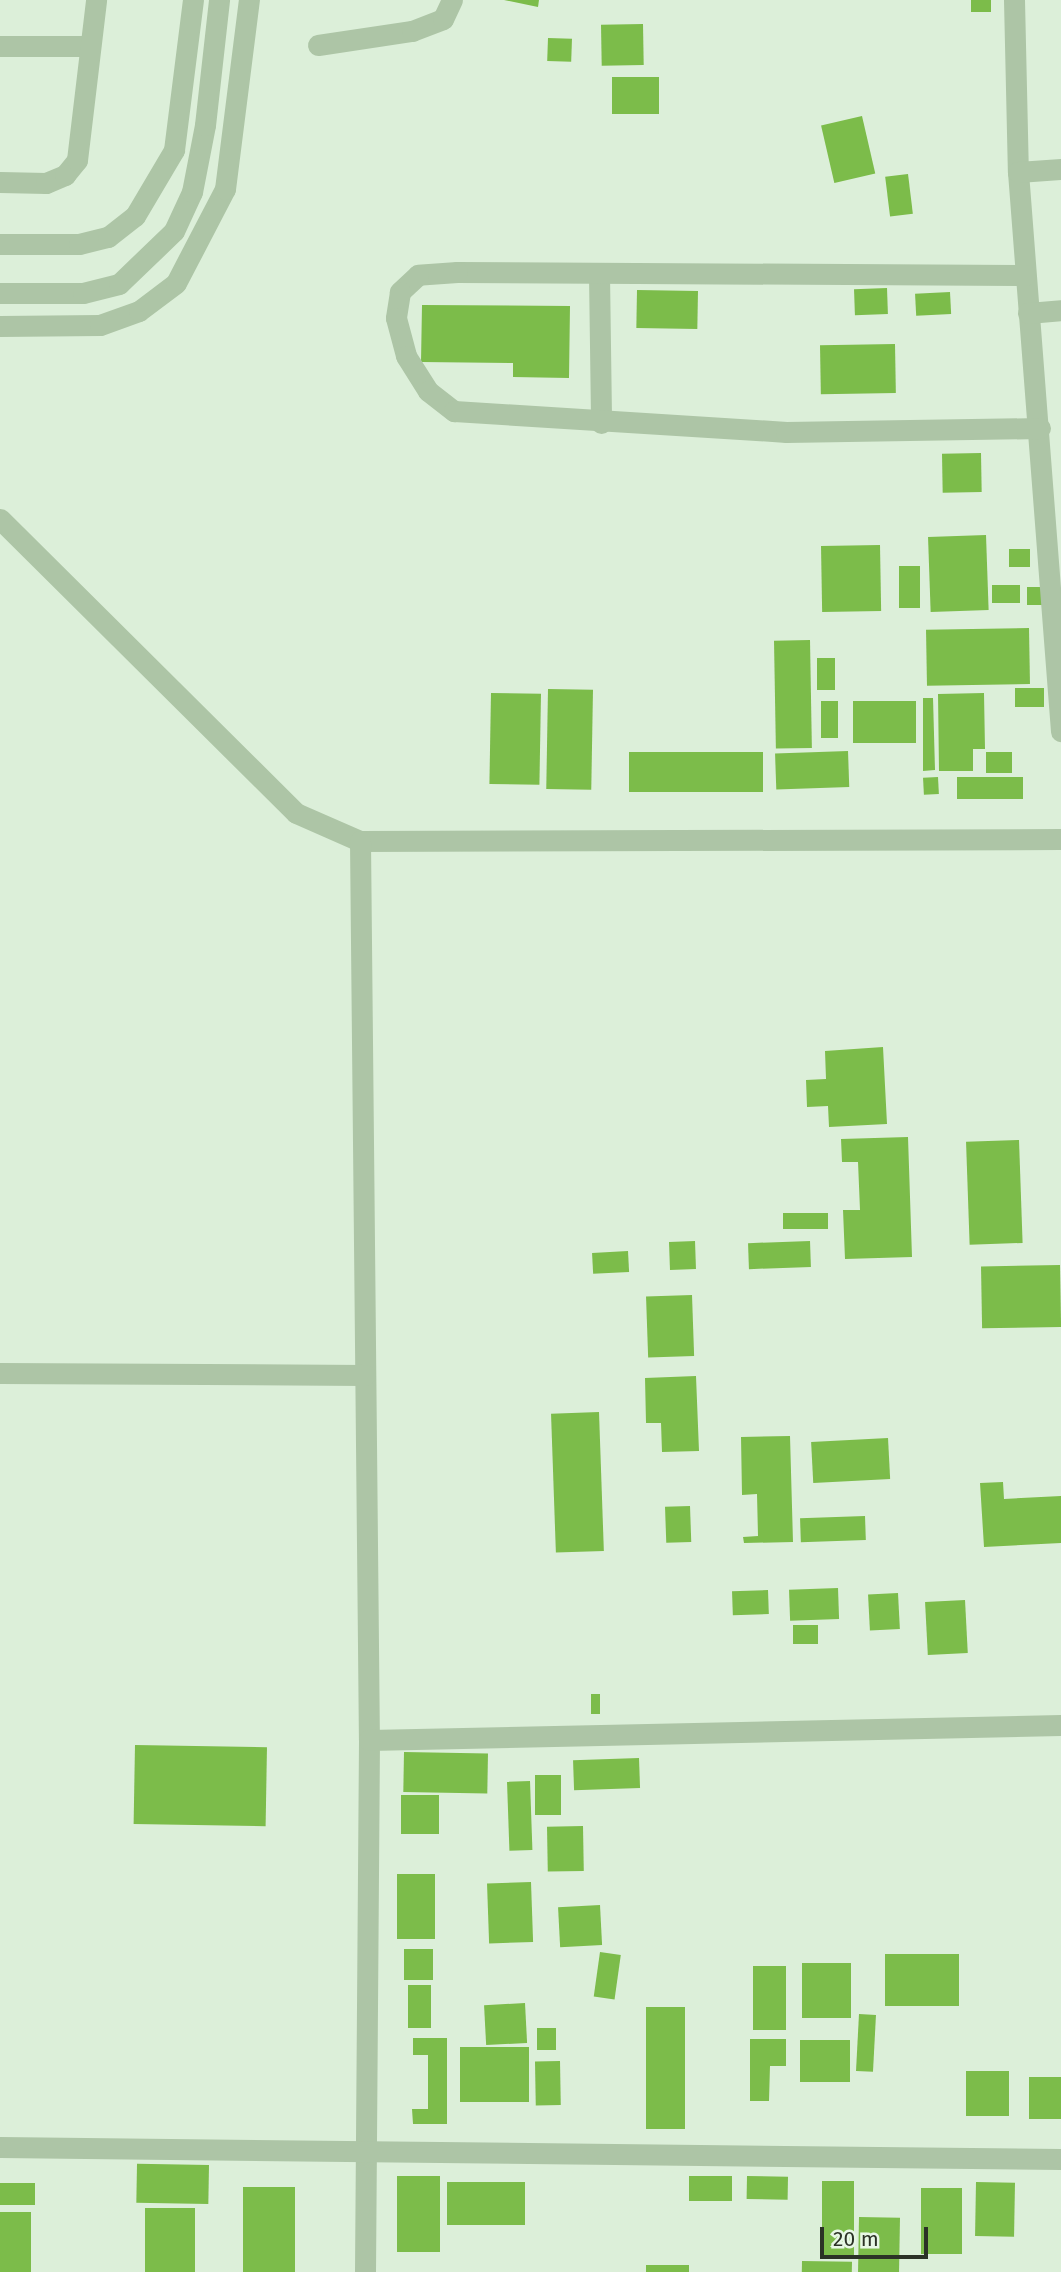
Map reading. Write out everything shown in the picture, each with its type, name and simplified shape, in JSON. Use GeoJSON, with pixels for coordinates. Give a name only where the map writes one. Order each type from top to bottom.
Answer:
{"type":"FeatureCollection","features":[{"type":"Feature","properties":{"kind":"street"},"geometry":{"type":"LineString","coordinates":[[0,182],[47,183],[65,175],[77,160],[96,0]]}},
{"type":"Feature","properties":{"kind":"street"},"geometry":{"type":"LineString","coordinates":[[0,244],[79,244],[108,237],[135,216],[163,179],[174,150],[193,0]]}},
{"type":"Feature","properties":{"kind":"street"},"geometry":{"type":"LineString","coordinates":[[0,293],[83,293],[119,284],[174,231],[192,192],[203,139],[219,0]]}},
{"type":"Feature","properties":{"kind":"street"},"geometry":{"type":"LineString","coordinates":[[0,326],[100,325],[139,311],[176,282],[225,189],[249,0]]}},
{"type":"Feature","properties":{"kind":"street"},"geometry":{"type":"LineString","coordinates":[[318,46],[412,31],[443,19],[452,0]]}},
{"type":"Feature","properties":{"kind":"street"},"geometry":{"type":"LineString","coordinates":[[1014,0],[1018,172],[1028,313],[1040,428],[1061,731]]}},
{"type":"Feature","properties":{"kind":"street"},"geometry":{"type":"LineString","coordinates":[[0,46],[90,46]]}},
{"type":"Feature","properties":{"kind":"street"},"geometry":{"type":"LineString","coordinates":[[1018,172],[1061,169]]}},
{"type":"Feature","properties":{"kind":"street"},"geometry":{"type":"LineString","coordinates":[[599,274],[601,423]]}},
{"type":"Feature","properties":{"kind":"street"},"geometry":{"type":"LineString","coordinates":[[1025,275],[418,275],[400,292],[396,318],[406,356],[428,391],[454,411],[601,423],[786,432],[1040,428]]}},
{"type":"Feature","properties":{"kind":"street"},"geometry":{"type":"LineString","coordinates":[[1028,313],[1061,310]]}},
{"type":"Feature","properties":{"kind":"street"},"geometry":{"type":"LineString","coordinates":[[0,519],[296,813],[360,841],[1061,839]]}},
{"type":"Feature","properties":{"kind":"street"},"geometry":{"type":"LineString","coordinates":[[360,841],[369,1740],[365,2272]]}},
{"type":"Feature","properties":{"kind":"street"},"geometry":{"type":"LineString","coordinates":[[0,1373],[365,1375]]}},
{"type":"Feature","properties":{"kind":"street"},"geometry":{"type":"LineString","coordinates":[[369,1740],[1061,1726]]}},
{"type":"Feature","properties":{"kind":"street"},"geometry":{"type":"LineString","coordinates":[[0,2147],[366,2154],[1061,2159]]}},
{"type":"Feature","properties":{"kind":"building"},"geometry":{"type":"Polygon","coordinates":[[[504,0],[539,0],[538,7],[504,0]]]}},
{"type":"Feature","properties":{"kind":"building"},"geometry":{"type":"Polygon","coordinates":[[[971,0],[991,0],[991,12],[971,12],[971,0]]]}},
{"type":"Feature","properties":{"kind":"building"},"geometry":{"type":"Polygon","coordinates":[[[643,24],[644,65],[602,66],[601,25],[643,24]]]}},
{"type":"Feature","properties":{"kind":"building"},"geometry":{"type":"Polygon","coordinates":[[[548,38],[572,39],[571,62],[547,61],[548,38]]]}},
{"type":"Feature","properties":{"kind":"building"},"geometry":{"type":"Polygon","coordinates":[[[612,77],[659,77],[659,114],[612,114],[612,77]]]}},
{"type":"Feature","properties":{"kind":"building"},"geometry":{"type":"Polygon","coordinates":[[[862,116],[875,173],[834,183],[821,125],[862,116]]]}},
{"type":"Feature","properties":{"kind":"building"},"geometry":{"type":"Polygon","coordinates":[[[908,174],[913,214],[890,217],[885,177],[908,174]]]}},
{"type":"Feature","properties":{"kind":"building"},"geometry":{"type":"Polygon","coordinates":[[[887,288],[888,314],[855,315],[854,289],[887,288]]]}},
{"type":"Feature","properties":{"kind":"building"},"geometry":{"type":"Polygon","coordinates":[[[637,290],[698,291],[697,329],[636,328],[637,290]]]}},
{"type":"Feature","properties":{"kind":"building"},"geometry":{"type":"Polygon","coordinates":[[[950,292],[951,314],[916,316],[915,294],[950,292]]]}},
{"type":"Feature","properties":{"kind":"building"},"geometry":{"type":"Polygon","coordinates":[[[422,305],[570,306],[569,378],[513,377],[513,363],[421,362],[422,305]]]}},
{"type":"Feature","properties":{"kind":"building"},"geometry":{"type":"Polygon","coordinates":[[[895,344],[896,393],[821,394],[820,345],[895,344]]]}},
{"type":"Feature","properties":{"kind":"building"},"geometry":{"type":"Polygon","coordinates":[[[981,453],[982,492],[943,493],[942,454],[981,453]]]}},
{"type":"Feature","properties":{"kind":"building"},"geometry":{"type":"Polygon","coordinates":[[[986,535],[989,610],[931,612],[928,537],[986,535]]]}},
{"type":"Feature","properties":{"kind":"building"},"geometry":{"type":"Polygon","coordinates":[[[880,545],[881,611],[822,612],[821,546],[880,545]]]}},
{"type":"Feature","properties":{"kind":"building"},"geometry":{"type":"Polygon","coordinates":[[[1009,549],[1030,549],[1030,567],[1009,567],[1009,549]]]}},
{"type":"Feature","properties":{"kind":"building"},"geometry":{"type":"Polygon","coordinates":[[[899,566],[920,566],[920,608],[899,608],[899,566]]]}},
{"type":"Feature","properties":{"kind":"building"},"geometry":{"type":"Polygon","coordinates":[[[992,585],[1020,585],[1020,603],[992,603],[992,585]]]}},
{"type":"Feature","properties":{"kind":"building"},"geometry":{"type":"Polygon","coordinates":[[[1027,587],[1050,587],[1050,605],[1027,605],[1027,587]]]}},
{"type":"Feature","properties":{"kind":"building"},"geometry":{"type":"Polygon","coordinates":[[[1029,628],[1030,684],[927,686],[926,630],[1029,628]]]}},
{"type":"Feature","properties":{"kind":"building"},"geometry":{"type":"Polygon","coordinates":[[[810,640],[812,748],[776,749],[774,641],[810,640]]]}},
{"type":"Feature","properties":{"kind":"building"},"geometry":{"type":"Polygon","coordinates":[[[817,658],[835,658],[835,690],[817,690],[817,658]]]}},
{"type":"Feature","properties":{"kind":"building"},"geometry":{"type":"Polygon","coordinates":[[[1015,688],[1044,688],[1044,707],[1015,707],[1015,688]]]}},
{"type":"Feature","properties":{"kind":"building"},"geometry":{"type":"Polygon","coordinates":[[[548,689],[593,690],[591,790],[546,789],[548,689]]]}},
{"type":"Feature","properties":{"kind":"building"},"geometry":{"type":"Polygon","coordinates":[[[491,693],[541,694],[539,785],[489,784],[491,693]]]}},
{"type":"Feature","properties":{"kind":"building"},"geometry":{"type":"Polygon","coordinates":[[[984,693],[985,749],[973,749],[973,771],[939,771],[938,694],[984,693]]]}},
{"type":"Feature","properties":{"kind":"building"},"geometry":{"type":"Polygon","coordinates":[[[923,698],[933,698],[935,770],[923,771],[923,698]]]}},
{"type":"Feature","properties":{"kind":"building"},"geometry":{"type":"Polygon","coordinates":[[[821,701],[838,701],[838,738],[821,738],[821,701]]]}},
{"type":"Feature","properties":{"kind":"building"},"geometry":{"type":"Polygon","coordinates":[[[853,701],[916,701],[916,743],[853,743],[853,701]]]}},
{"type":"Feature","properties":{"kind":"building"},"geometry":{"type":"Polygon","coordinates":[[[848,751],[849,787],[776,790],[775,754],[848,751]]]}},
{"type":"Feature","properties":{"kind":"building"},"geometry":{"type":"Polygon","coordinates":[[[629,752],[763,752],[763,792],[629,792],[629,752]]]}},
{"type":"Feature","properties":{"kind":"building"},"geometry":{"type":"Polygon","coordinates":[[[986,752],[1012,752],[1012,773],[986,773],[986,752]]]}},
{"type":"Feature","properties":{"kind":"building"},"geometry":{"type":"Polygon","coordinates":[[[938,777],[939,794],[924,795],[923,778],[938,777]]]}},
{"type":"Feature","properties":{"kind":"building"},"geometry":{"type":"Polygon","coordinates":[[[957,777],[1023,777],[1023,799],[957,799],[957,777]]]}},
{"type":"Feature","properties":{"kind":"building"},"geometry":{"type":"Polygon","coordinates":[[[883,1047],[887,1124],[829,1127],[828,1106],[807,1107],[806,1080],[826,1079],[825,1051],[883,1047]]]}},
{"type":"Feature","properties":{"kind":"building"},"geometry":{"type":"Polygon","coordinates":[[[908,1137],[912,1257],[845,1259],[843,1210],[860,1210],[858,1162],[842,1162],[841,1139],[908,1137]]]}},
{"type":"Feature","properties":{"kind":"building"},"geometry":{"type":"Polygon","coordinates":[[[1019,1140],[1023,1243],[970,1245],[966,1142],[1019,1140]]]}},
{"type":"Feature","properties":{"kind":"building"},"geometry":{"type":"Polygon","coordinates":[[[783,1213],[828,1213],[828,1229],[783,1229],[783,1213]]]}},
{"type":"Feature","properties":{"kind":"building"},"geometry":{"type":"Polygon","coordinates":[[[695,1241],[696,1269],[670,1270],[669,1242],[695,1241]]]}},
{"type":"Feature","properties":{"kind":"building"},"geometry":{"type":"Polygon","coordinates":[[[810,1241],[811,1267],[749,1269],[748,1243],[810,1241]]]}},
{"type":"Feature","properties":{"kind":"building"},"geometry":{"type":"Polygon","coordinates":[[[628,1251],[629,1272],[593,1274],[592,1253],[628,1251]]]}},
{"type":"Feature","properties":{"kind":"building"},"geometry":{"type":"Polygon","coordinates":[[[1060,1265],[1061,1327],[982,1328],[981,1266],[1060,1265]]]}},
{"type":"Feature","properties":{"kind":"building"},"geometry":{"type":"Polygon","coordinates":[[[692,1295],[694,1356],[648,1358],[646,1297],[692,1295]]]}},
{"type":"Feature","properties":{"kind":"building"},"geometry":{"type":"Polygon","coordinates":[[[696,1376],[699,1451],[662,1452],[661,1423],[646,1423],[645,1378],[696,1376]]]}},
{"type":"Feature","properties":{"kind":"building"},"geometry":{"type":"Polygon","coordinates":[[[599,1412],[604,1551],[556,1553],[551,1414],[599,1412]]]}},
{"type":"Feature","properties":{"kind":"building"},"geometry":{"type":"Polygon","coordinates":[[[790,1436],[793,1542],[744,1543],[743,1537],[758,1536],[757,1494],[742,1495],[741,1437],[790,1436]]]}},
{"type":"Feature","properties":{"kind":"building"},"geometry":{"type":"Polygon","coordinates":[[[888,1438],[890,1479],[813,1483],[811,1442],[888,1438]]]}},
{"type":"Feature","properties":{"kind":"building"},"geometry":{"type":"Polygon","coordinates":[[[1003,1482],[1004,1499],[1061,1496],[1061,1543],[984,1547],[980,1483],[1003,1482]]]}},
{"type":"Feature","properties":{"kind":"building"},"geometry":{"type":"Polygon","coordinates":[[[690,1506],[691,1542],[666,1543],[665,1507],[690,1506]]]}},
{"type":"Feature","properties":{"kind":"building"},"geometry":{"type":"Polygon","coordinates":[[[865,1516],[866,1540],[801,1542],[800,1518],[865,1516]]]}},
{"type":"Feature","properties":{"kind":"building"},"geometry":{"type":"Polygon","coordinates":[[[838,1588],[839,1619],[790,1621],[789,1590],[838,1588]]]}},
{"type":"Feature","properties":{"kind":"building"},"geometry":{"type":"Polygon","coordinates":[[[768,1590],[769,1614],[733,1615],[732,1591],[768,1590]]]}},
{"type":"Feature","properties":{"kind":"building"},"geometry":{"type":"Polygon","coordinates":[[[898,1593],[900,1629],[870,1631],[868,1595],[898,1593]]]}},
{"type":"Feature","properties":{"kind":"building"},"geometry":{"type":"Polygon","coordinates":[[[965,1600],[968,1653],[928,1655],[925,1602],[965,1600]]]}},
{"type":"Feature","properties":{"kind":"building"},"geometry":{"type":"Polygon","coordinates":[[[793,1625],[818,1625],[818,1644],[793,1644],[793,1625]]]}},
{"type":"Feature","properties":{"kind":"building"},"geometry":{"type":"Polygon","coordinates":[[[591,1694],[600,1694],[600,1714],[591,1714],[591,1694]]]}},
{"type":"Feature","properties":{"kind":"building"},"geometry":{"type":"Polygon","coordinates":[[[135,1745],[267,1747],[266,1826],[134,1824],[135,1745]]]}},
{"type":"Feature","properties":{"kind":"building"},"geometry":{"type":"Polygon","coordinates":[[[404,1752],[488,1753],[487,1793],[403,1792],[404,1752]]]}},
{"type":"Feature","properties":{"kind":"building"},"geometry":{"type":"Polygon","coordinates":[[[639,1758],[640,1788],[574,1790],[573,1760],[639,1758]]]}},
{"type":"Feature","properties":{"kind":"building"},"geometry":{"type":"Polygon","coordinates":[[[535,1775],[561,1775],[561,1815],[535,1815],[535,1775]]]}},
{"type":"Feature","properties":{"kind":"building"},"geometry":{"type":"Polygon","coordinates":[[[530,1781],[532,1850],[509,1851],[507,1782],[530,1781]]]}},
{"type":"Feature","properties":{"kind":"building"},"geometry":{"type":"Polygon","coordinates":[[[401,1795],[439,1795],[439,1834],[401,1834],[401,1795]]]}},
{"type":"Feature","properties":{"kind":"building"},"geometry":{"type":"Polygon","coordinates":[[[583,1826],[584,1871],[548,1872],[547,1827],[583,1826]]]}},
{"type":"Feature","properties":{"kind":"building"},"geometry":{"type":"Polygon","coordinates":[[[397,1874],[435,1874],[435,1939],[397,1939],[397,1874]]]}},
{"type":"Feature","properties":{"kind":"building"},"geometry":{"type":"Polygon","coordinates":[[[531,1882],[533,1942],[489,1943],[487,1884],[531,1882]]]}},
{"type":"Feature","properties":{"kind":"building"},"geometry":{"type":"Polygon","coordinates":[[[600,1905],[602,1945],[560,1947],[558,1907],[600,1905]]]}},
{"type":"Feature","properties":{"kind":"building"},"geometry":{"type":"Polygon","coordinates":[[[404,1949],[433,1949],[433,1980],[404,1980],[404,1949]]]}},
{"type":"Feature","properties":{"kind":"building"},"geometry":{"type":"Polygon","coordinates":[[[600,1952],[621,1955],[615,1999],[594,1997],[600,1952]]]}},
{"type":"Feature","properties":{"kind":"building"},"geometry":{"type":"Polygon","coordinates":[[[885,1954],[959,1954],[959,2006],[885,2006],[885,1954]]]}},
{"type":"Feature","properties":{"kind":"building"},"geometry":{"type":"Polygon","coordinates":[[[802,1963],[851,1963],[851,2018],[802,2018],[802,1963]]]}},
{"type":"Feature","properties":{"kind":"building"},"geometry":{"type":"Polygon","coordinates":[[[753,1966],[786,1966],[786,2030],[753,2030],[753,1966]]]}},
{"type":"Feature","properties":{"kind":"building"},"geometry":{"type":"Polygon","coordinates":[[[408,1985],[431,1985],[431,2028],[408,2028],[408,1985]]]}},
{"type":"Feature","properties":{"kind":"building"},"geometry":{"type":"Polygon","coordinates":[[[525,2003],[527,2043],[486,2045],[484,2005],[525,2003]]]}},
{"type":"Feature","properties":{"kind":"building"},"geometry":{"type":"Polygon","coordinates":[[[646,2007],[685,2007],[685,2129],[646,2129],[646,2007]]]}},
{"type":"Feature","properties":{"kind":"building"},"geometry":{"type":"Polygon","coordinates":[[[859,2014],[876,2015],[873,2072],[856,2071],[859,2014]]]}},
{"type":"Feature","properties":{"kind":"building"},"geometry":{"type":"Polygon","coordinates":[[[537,2028],[556,2028],[556,2050],[537,2050],[537,2028]]]}},
{"type":"Feature","properties":{"kind":"building"},"geometry":{"type":"Polygon","coordinates":[[[413,2038],[447,2038],[447,2124],[413,2124],[412,2109],[428,2109],[428,2055],[413,2055],[413,2038]]]}},
{"type":"Feature","properties":{"kind":"building"},"geometry":{"type":"Polygon","coordinates":[[[750,2039],[786,2039],[786,2066],[770,2066],[769,2101],[750,2101],[750,2039]]]}},
{"type":"Feature","properties":{"kind":"building"},"geometry":{"type":"Polygon","coordinates":[[[800,2040],[850,2040],[850,2082],[800,2082],[800,2040]]]}},
{"type":"Feature","properties":{"kind":"building"},"geometry":{"type":"Polygon","coordinates":[[[460,2047],[529,2047],[529,2102],[460,2102],[460,2047]]]}},
{"type":"Feature","properties":{"kind":"building"},"geometry":{"type":"Polygon","coordinates":[[[535,2061],[560,2061],[561,2105],[536,2105],[535,2061]]]}},
{"type":"Feature","properties":{"kind":"building"},"geometry":{"type":"Polygon","coordinates":[[[966,2071],[1009,2071],[1009,2116],[966,2116],[966,2071]]]}},
{"type":"Feature","properties":{"kind":"building"},"geometry":{"type":"Polygon","coordinates":[[[1029,2077],[1061,2077],[1061,2119],[1029,2119],[1029,2077]]]}},
{"type":"Feature","properties":{"kind":"building"},"geometry":{"type":"Polygon","coordinates":[[[137,2164],[209,2165],[208,2204],[136,2203],[137,2164]]]}},
{"type":"Feature","properties":{"kind":"building"},"geometry":{"type":"Polygon","coordinates":[[[397,2176],[440,2176],[440,2252],[397,2252],[397,2176]]]}},
{"type":"Feature","properties":{"kind":"building"},"geometry":{"type":"Polygon","coordinates":[[[689,2176],[732,2176],[732,2201],[689,2201],[689,2176]]]}},
{"type":"Feature","properties":{"kind":"building"},"geometry":{"type":"Polygon","coordinates":[[[747,2176],[788,2177],[788,2200],[747,2199],[747,2176]]]}},
{"type":"Feature","properties":{"kind":"building"},"geometry":{"type":"Polygon","coordinates":[[[822,2181],[854,2181],[854,2255],[822,2255],[822,2181]]]}},
{"type":"Feature","properties":{"kind":"building"},"geometry":{"type":"Polygon","coordinates":[[[447,2182],[525,2182],[525,2225],[447,2225],[447,2182]]]}},
{"type":"Feature","properties":{"kind":"building"},"geometry":{"type":"Polygon","coordinates":[[[976,2182],[1015,2183],[1014,2237],[975,2236],[976,2182]]]}},
{"type":"Feature","properties":{"kind":"building"},"geometry":{"type":"Polygon","coordinates":[[[0,2183],[35,2183],[35,2205],[0,2205],[0,2183]]]}},
{"type":"Feature","properties":{"kind":"building"},"geometry":{"type":"Polygon","coordinates":[[[243,2187],[295,2187],[295,2272],[243,2272],[243,2187]]]}},
{"type":"Feature","properties":{"kind":"building"},"geometry":{"type":"Polygon","coordinates":[[[921,2188],[962,2188],[962,2254],[921,2254],[921,2188]]]}},
{"type":"Feature","properties":{"kind":"building"},"geometry":{"type":"Polygon","coordinates":[[[145,2208],[195,2208],[195,2272],[145,2272],[145,2208]]]}},
{"type":"Feature","properties":{"kind":"building"},"geometry":{"type":"Polygon","coordinates":[[[0,2212],[31,2212],[31,2272],[0,2272],[0,2212]]]}},
{"type":"Feature","properties":{"kind":"building"},"geometry":{"type":"Polygon","coordinates":[[[859,2217],[900,2218],[899,2272],[858,2272],[859,2217]]]}},
{"type":"Feature","properties":{"kind":"building"},"geometry":{"type":"Polygon","coordinates":[[[802,2261],[852,2262],[852,2272],[802,2272],[802,2261]]]}},
{"type":"Feature","properties":{"kind":"building"},"geometry":{"type":"Polygon","coordinates":[[[646,2265],[689,2265],[689,2272],[646,2272],[646,2265]]]}}]}
